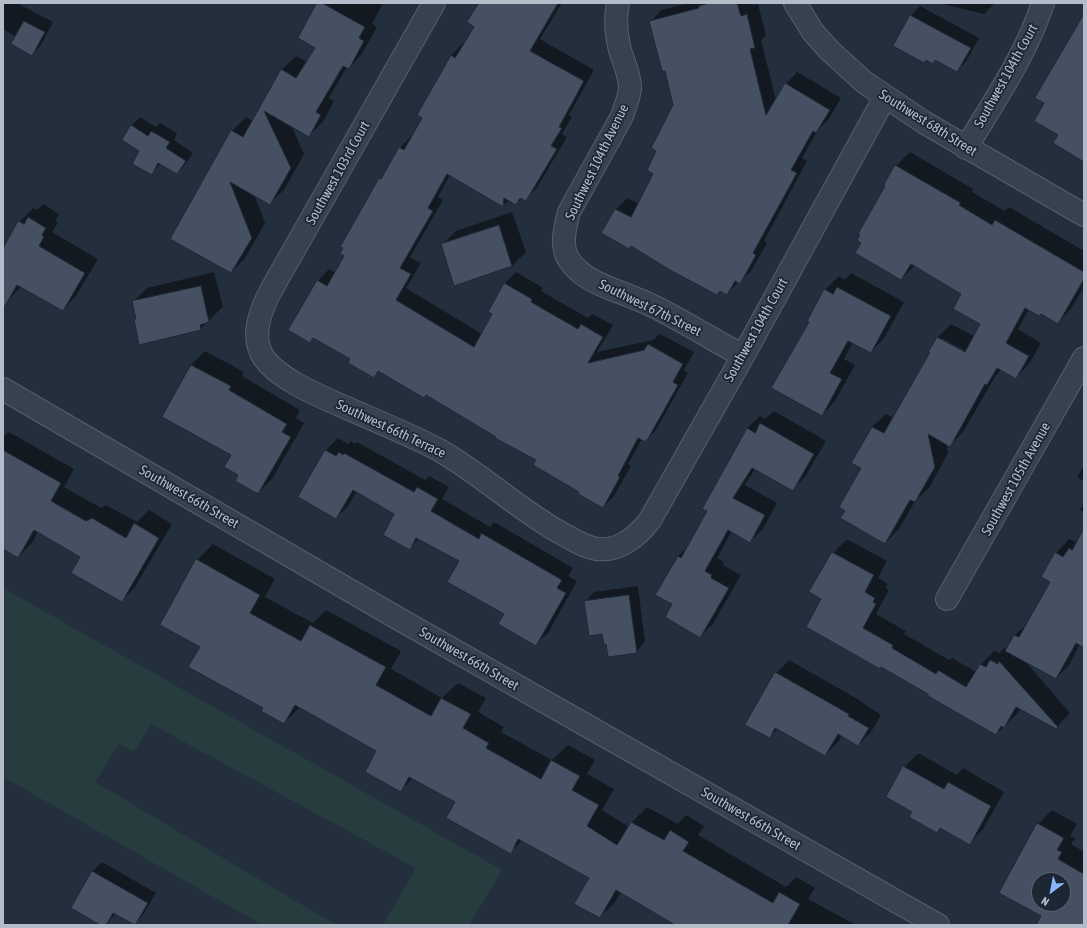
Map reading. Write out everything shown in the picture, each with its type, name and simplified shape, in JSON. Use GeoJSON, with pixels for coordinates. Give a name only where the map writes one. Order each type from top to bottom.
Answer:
{"type":"FeatureCollection","features":[{"type":"Feature","properties":{"kind":"street","name":"Southwest 103rd Court"},"geometry":{"type":"LineString","coordinates":[[259,347],[257,335],[259,320],[270,292],[434,3]]}},
{"type":"Feature","properties":{"kind":"street","name":"Southwest 104th Avenue"},"geometry":{"type":"LineString","coordinates":[[566,252],[564,240],[565,226],[569,212],[621,118],[628,102],[630,88],[628,73],[619,46],[616,24],[618,3]]}},
{"type":"Feature","properties":{"kind":"street","name":"Southwest 68th Street"},"geometry":{"type":"LineString","coordinates":[[795,3],[813,32],[829,50],[885,97],[966,148],[1084,215]]}},
{"type":"Feature","properties":{"kind":"street","name":"Southwest 104th Court"},"geometry":{"type":"LineString","coordinates":[[966,148],[1028,40],[1043,3]]}},
{"type":"Feature","properties":{"kind":"street","name":"Southwest 104th Court"},"geometry":{"type":"LineString","coordinates":[[611,548],[630,540],[643,529],[650,520],[743,356],[885,97]]}},
{"type":"Feature","properties":{"kind":"street","name":"Southwest 67th Street"},"geometry":{"type":"LineString","coordinates":[[566,252],[569,260],[587,277],[657,309],[743,356]]}},
{"type":"Feature","properties":{"kind":"street","name":"Southwest 66th Terrace"},"geometry":{"type":"LineString","coordinates":[[259,347],[271,366],[296,383],[330,401],[422,441],[447,455],[522,509],[584,545],[598,549],[611,548]]}},
{"type":"Feature","properties":{"kind":"street","name":"Southwest 105th Avenue"},"geometry":{"type":"LineString","coordinates":[[947,600],[1084,358]]}},
{"type":"Feature","properties":{"kind":"street","name":"Southwest 66th Street"},"geometry":{"type":"LineString","coordinates":[[3,389],[399,620],[938,925]]}},
{"type":"Feature","properties":{"kind":"green space"},"geometry":{"type":"Polygon","coordinates":[[[3,588],[502,870],[469,925],[383,925],[416,868],[151,724],[134,752],[119,744],[95,782],[336,925],[262,925],[3,777],[3,588]]]}},
{"type":"Feature","properties":{"kind":"building"},"geometry":{"type":"Polygon","coordinates":[[[317,3],[322,3],[365,27],[359,38],[364,41],[349,69],[343,66],[316,112],[321,115],[309,137],[264,111],[291,168],[270,205],[230,182],[252,238],[231,273],[170,239],[231,130],[243,137],[281,69],[296,78],[315,48],[298,38],[317,3]]]}},
{"type":"Feature","properties":{"kind":"building"},"geometry":{"type":"Polygon","coordinates":[[[479,3],[558,3],[530,51],[584,81],[559,127],[562,128],[551,146],[557,149],[526,201],[520,198],[516,205],[504,198],[503,207],[447,174],[428,208],[433,211],[400,268],[411,274],[396,300],[474,347],[492,314],[488,312],[504,283],[532,299],[531,302],[578,329],[581,324],[603,337],[588,363],[644,350],[648,344],[683,364],[673,382],[678,385],[663,412],[646,442],[638,438],[618,476],[620,477],[603,508],[533,465],[536,460],[495,438],[496,437],[426,395],[424,398],[378,371],[374,378],[348,363],[350,359],[313,338],[310,343],[288,330],[317,280],[327,286],[344,256],[340,253],[343,248],[340,247],[379,178],[381,179],[399,147],[404,150],[422,118],[417,115],[451,55],[455,58],[474,27],[467,22],[479,3]]]}},
{"type":"Feature","properties":{"kind":"building"},"geometry":{"type":"Polygon","coordinates":[[[711,3],[737,3],[741,16],[747,14],[755,48],[750,49],[766,115],[785,83],[830,110],[816,133],[813,131],[791,170],[797,173],[753,253],[756,255],[740,284],[735,281],[727,295],[720,291],[717,295],[670,270],[631,246],[629,249],[601,233],[615,209],[631,217],[653,174],[647,170],[656,151],[651,148],[673,105],[665,71],[662,71],[649,21],[699,8],[699,6],[711,3]]]}},
{"type":"Feature","properties":{"kind":"building"},"geometry":{"type":"Polygon","coordinates":[[[1084,14],[1084,162],[1053,143],[1058,135],[1034,121],[1044,103],[1035,98],[1084,14]]]}},
{"type":"Feature","properties":{"kind":"building"},"geometry":{"type":"Polygon","coordinates":[[[910,15],[971,48],[957,72],[935,60],[933,64],[926,60],[924,63],[893,46],[910,15]]]}},
{"type":"Feature","properties":{"kind":"building"},"geometry":{"type":"Polygon","coordinates":[[[24,21],[45,32],[32,56],[11,44],[24,21]]]}},
{"type":"Feature","properties":{"kind":"building"},"geometry":{"type":"Polygon","coordinates":[[[131,125],[148,136],[151,131],[170,142],[166,148],[186,161],[177,174],[158,163],[152,175],[132,164],[139,151],[122,140],[131,125]]]}},
{"type":"Feature","properties":{"kind":"building"},"geometry":{"type":"Polygon","coordinates":[[[895,165],[961,203],[959,205],[992,225],[995,220],[1084,272],[1084,279],[1058,324],[1041,314],[1039,316],[1025,308],[1006,343],[1029,356],[1016,379],[997,368],[987,385],[985,384],[950,447],[928,434],[935,467],[915,502],[910,500],[885,544],[840,518],[845,511],[839,507],[861,468],[851,463],[872,427],[884,433],[937,337],[965,352],[980,324],[953,309],[961,294],[911,264],[901,280],[855,253],[861,243],[857,240],[860,235],[858,234],[895,165]]]}},
{"type":"Feature","properties":{"kind":"building"},"geometry":{"type":"Polygon","coordinates":[[[28,217],[46,228],[42,235],[44,237],[39,246],[85,273],[63,311],[17,285],[3,309],[3,248],[18,221],[24,224],[28,217]]]}},
{"type":"Feature","properties":{"kind":"building"},"geometry":{"type":"Polygon","coordinates":[[[499,225],[512,266],[454,286],[441,244],[499,225]]]}},
{"type":"Feature","properties":{"kind":"building"},"geometry":{"type":"Polygon","coordinates":[[[201,286],[209,322],[200,325],[201,330],[139,345],[132,301],[201,286]]]}},
{"type":"Feature","properties":{"kind":"building"},"geometry":{"type":"Polygon","coordinates":[[[837,287],[891,316],[871,353],[848,341],[830,373],[842,379],[822,416],[771,388],[809,322],[807,321],[824,289],[833,294],[837,287]]]}},
{"type":"Feature","properties":{"kind":"building"},"geometry":{"type":"Polygon","coordinates":[[[191,365],[231,386],[229,390],[287,424],[282,432],[291,437],[258,494],[235,481],[238,475],[224,467],[231,455],[162,417],[191,365]]]}},
{"type":"Feature","properties":{"kind":"building"},"geometry":{"type":"Polygon","coordinates":[[[760,423],[814,454],[793,491],[752,468],[733,498],[765,515],[750,543],[728,530],[705,571],[712,575],[711,578],[729,588],[700,638],[665,617],[672,604],[655,595],[678,556],[681,558],[707,511],[702,509],[747,428],[755,433],[760,423]]]}},
{"type":"Feature","properties":{"kind":"building"},"geometry":{"type":"Polygon","coordinates":[[[3,450],[61,483],[51,501],[86,521],[92,518],[126,538],[134,523],[159,538],[122,602],[71,573],[80,557],[34,530],[18,558],[3,549],[3,450]]]}},
{"type":"Feature","properties":{"kind":"building"},"geometry":{"type":"Polygon","coordinates":[[[325,450],[336,456],[339,452],[343,455],[344,453],[414,492],[417,487],[438,499],[431,511],[479,539],[481,533],[562,580],[557,588],[566,593],[536,646],[498,624],[504,614],[447,582],[459,561],[416,538],[410,550],[383,535],[394,514],[353,490],[336,519],[298,497],[325,450]]]}},
{"type":"Feature","properties":{"kind":"building"},"geometry":{"type":"Polygon","coordinates":[[[1084,528],[1084,648],[1076,643],[1056,679],[1005,651],[1014,635],[1019,637],[1050,582],[1041,577],[1055,552],[1063,557],[1069,548],[1072,550],[1084,528]]]}},
{"type":"Feature","properties":{"kind":"building"},"geometry":{"type":"Polygon","coordinates":[[[832,552],[874,575],[865,592],[875,598],[873,602],[876,604],[863,628],[893,645],[892,648],[936,674],[938,670],[966,687],[980,664],[986,667],[990,660],[998,664],[999,661],[1058,727],[1056,729],[1016,707],[1004,728],[1001,726],[996,735],[881,667],[880,669],[806,627],[821,599],[809,592],[832,552]]]}},
{"type":"Feature","properties":{"kind":"building"},"geometry":{"type":"Polygon","coordinates":[[[196,559],[260,595],[250,613],[301,641],[310,625],[386,667],[376,685],[431,716],[441,698],[471,714],[463,728],[489,743],[486,748],[541,779],[551,760],[580,776],[572,790],[599,805],[587,826],[617,845],[631,822],[664,840],[670,830],[689,842],[683,851],[773,903],[779,892],[800,904],[788,925],[675,925],[616,890],[600,918],[574,904],[589,878],[518,839],[511,854],[446,818],[455,802],[409,777],[401,792],[365,772],[376,751],[295,705],[284,724],[261,711],[263,708],[188,667],[200,647],[160,625],[196,559]]]}},
{"type":"Feature","properties":{"kind":"building"},"geometry":{"type":"Polygon","coordinates":[[[629,595],[637,653],[608,657],[606,644],[604,645],[602,634],[589,636],[584,601],[629,595]]]}},
{"type":"Feature","properties":{"kind":"building"},"geometry":{"type":"Polygon","coordinates":[[[775,672],[849,714],[848,716],[869,728],[858,746],[838,734],[825,756],[775,728],[770,738],[745,725],[775,672]]]}},
{"type":"Feature","properties":{"kind":"building"},"geometry":{"type":"Polygon","coordinates":[[[903,766],[944,789],[948,782],[991,806],[970,845],[940,828],[937,833],[909,817],[912,812],[886,797],[903,766]]]}},
{"type":"Feature","properties":{"kind":"building"},"geometry":{"type":"Polygon","coordinates":[[[1037,823],[1064,838],[1057,850],[1062,852],[1058,859],[1084,874],[1084,925],[1036,925],[1041,916],[1034,912],[1071,912],[1071,872],[1031,872],[1031,911],[999,893],[1037,823]]]}},
{"type":"Feature","properties":{"kind":"building"},"geometry":{"type":"Polygon","coordinates":[[[92,871],[148,903],[135,925],[113,913],[106,925],[100,925],[71,908],[92,871]]]}}]}
